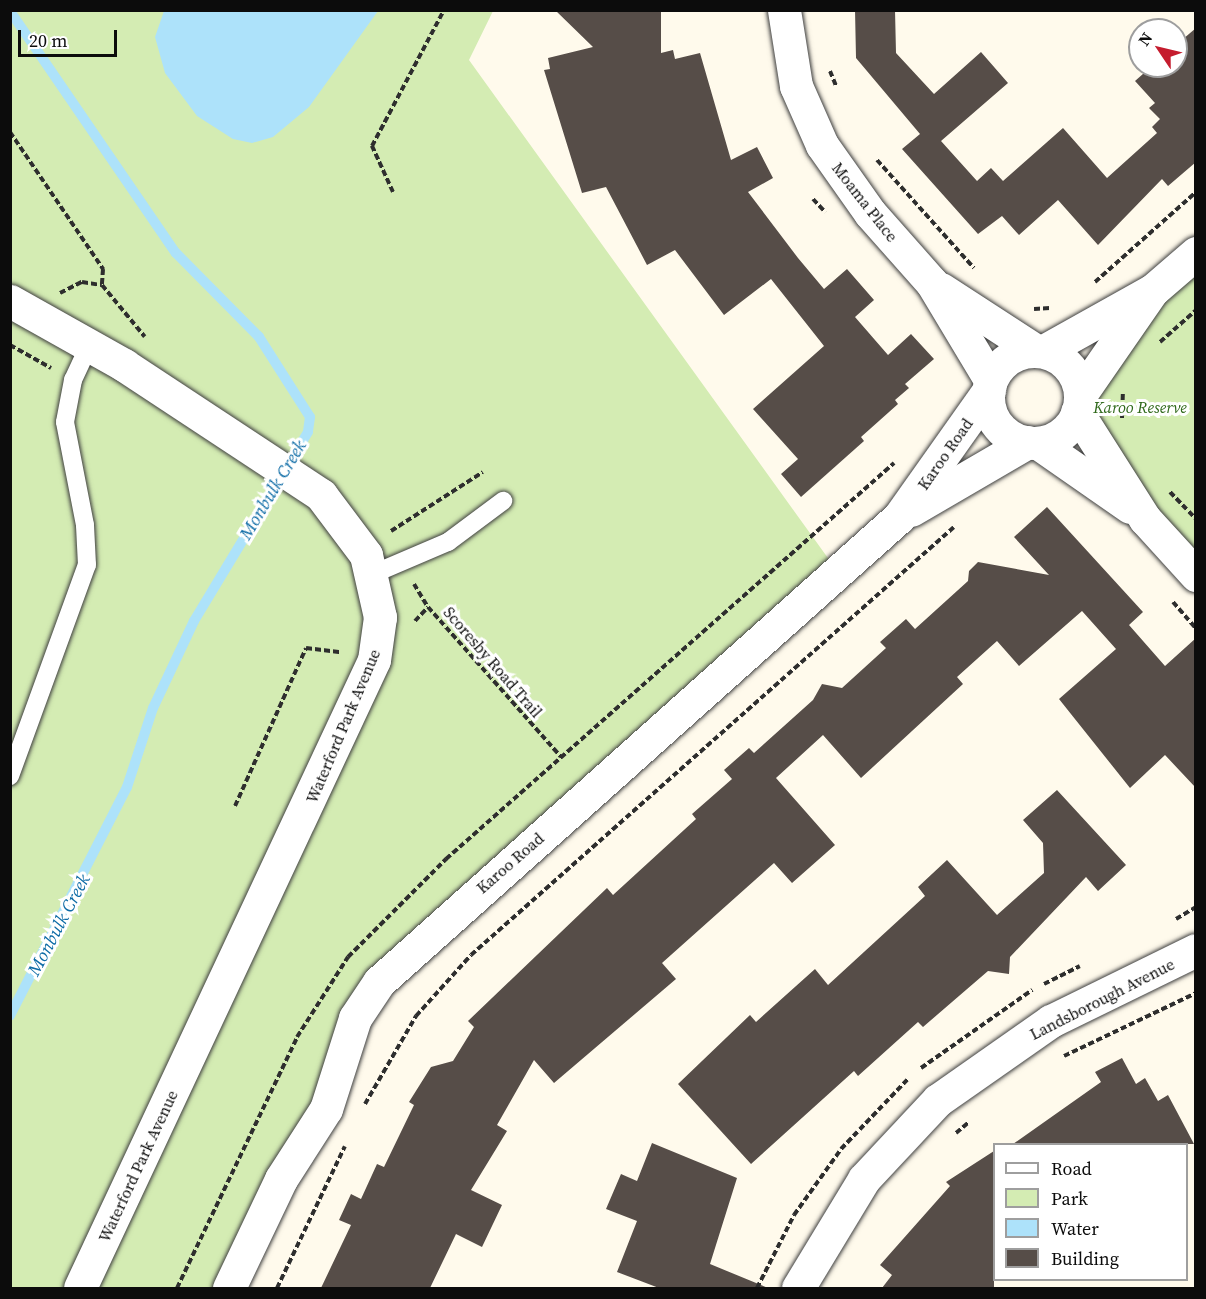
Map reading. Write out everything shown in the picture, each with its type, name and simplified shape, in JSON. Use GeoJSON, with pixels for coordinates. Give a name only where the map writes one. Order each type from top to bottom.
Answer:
{"type":"FeatureCollection","features":[{"type":"Feature","properties":{"kind":"street","name":"Moama Place"},"geometry":{"type":"LineString","coordinates":[[784,10],[796,86],[822,145],[864,205],[932,283],[990,385]]}},
{"type":"Feature","properties":{"kind":"street"},"geometry":{"type":"LineString","coordinates":[[1145,519],[1033,442],[997,424],[990,385],[1008,359],[1040,351],[1153,290],[1196,253]]}},
{"type":"Feature","properties":{"kind":"street","name":"Moama Place"},"geometry":{"type":"LineString","coordinates":[[932,283],[1040,351]]}},
{"type":"Feature","properties":{"kind":"street"},"geometry":{"type":"LineString","coordinates":[[1033,442],[1063,433],[1079,403],[1153,290]]}},
{"type":"Feature","properties":{"kind":"street","name":"Waterford Park Avenue"},"geometry":{"type":"LineString","coordinates":[[10,301],[89,345],[248,444],[321,495],[353,535],[373,574],[380,617],[374,660],[80,1288]]}},
{"type":"Feature","properties":{"kind":"street"},"geometry":{"type":"LineString","coordinates":[[1040,351],[1065,362],[1079,403],[1145,519],[1196,575]]}},
{"type":"Feature","properties":{"kind":"street","name":"Karoo Road"},"geometry":{"type":"LineString","coordinates":[[900,517],[990,385]]}},
{"type":"Feature","properties":{"kind":"street","name":"Karoo Road"},"geometry":{"type":"LineString","coordinates":[[229,1288],[281,1179],[326,1109],[355,1018],[379,982],[900,517],[1033,442]]}},
{"type":"Feature","properties":{"kind":"street","name":"Landsborough Avenue"},"geometry":{"type":"LineString","coordinates":[[798,1288],[864,1179],[938,1100],[1051,1021],[1196,950]]}},
{"type":"Feature","properties":{"kind":"lane"},"geometry":{"type":"LineString","coordinates":[[10,776],[87,565],[65,422],[73,380],[89,345]]}},
{"type":"Feature","properties":{"kind":"lane"},"geometry":{"type":"LineString","coordinates":[[373,574],[448,542],[503,501]]}},
{"type":"Feature","properties":{"kind":"path"},"geometry":{"type":"LineString","coordinates":[[393,192],[372,146],[444,10]]}},
{"type":"Feature","properties":{"kind":"path"},"geometry":{"type":"LineString","coordinates":[[825,59],[840,97]]}},
{"type":"Feature","properties":{"kind":"path"},"geometry":{"type":"LineString","coordinates":[[10,132],[103,269],[102,285]]}},
{"type":"Feature","properties":{"kind":"path"},"geometry":{"type":"LineString","coordinates":[[870,153],[980,275]]}},
{"type":"Feature","properties":{"kind":"path"},"geometry":{"type":"LineString","coordinates":[[1091,285],[1196,192]]}},
{"type":"Feature","properties":{"kind":"path"},"geometry":{"type":"LineString","coordinates":[[10,345],[73,380]]}},
{"type":"Feature","properties":{"kind":"path"},"geometry":{"type":"LineString","coordinates":[[1121,429],[1124,385]]}},
{"type":"Feature","properties":{"kind":"path"},"geometry":{"type":"LineString","coordinates":[[387,533],[483,472]]}},
{"type":"Feature","properties":{"kind":"path"},"geometry":{"type":"LineString","coordinates":[[360,1116],[405,1031],[471,955],[960,521]]}},
{"type":"Feature","properties":{"kind":"path","name":"Scoresby Road Trail"},"geometry":{"type":"LineString","coordinates":[[411,579],[428,607],[561,757]]}},
{"type":"Feature","properties":{"kind":"path"},"geometry":{"type":"LineString","coordinates":[[236,806],[306,648],[347,653]]}},
{"type":"Feature","properties":{"kind":"path"},"geometry":{"type":"LineString","coordinates":[[1058,1059],[1196,993]]}},
{"type":"Feature","properties":{"kind":"path"},"geometry":{"type":"LineString","coordinates":[[948,1141],[977,1115]]}},
{"type":"Feature","properties":{"kind":"path"},"geometry":{"type":"LineString","coordinates":[[277,1288],[349,1137]]}},
{"type":"Feature","properties":{"kind":"green space"},"geometry":{"type":"Polygon","coordinates":[[[10,11],[493,11],[469,60],[838,572],[392,967],[229,1288],[11,1288],[10,11]]]}},
{"type":"Feature","properties":{"kind":"green space","name":"Karoo Reserve"},"geometry":{"type":"Polygon","coordinates":[[[1195,253],[1195,575],[1080,395],[1195,253]]]}},
{"type":"Feature","properties":{"kind":"water"},"geometry":{"type":"Polygon","coordinates":[[[164,10],[378,11],[309,107],[273,137],[252,143],[233,139],[197,116],[165,73],[155,37],[164,10]]]}},
{"type":"Feature","properties":{"kind":"building"},"geometry":{"type":"Polygon","coordinates":[[[555,10],[661,10],[661,53],[673,50],[675,59],[700,53],[731,160],[757,147],[773,178],[748,192],[798,258],[824,289],[847,269],[874,300],[855,317],[888,355],[911,334],[934,359],[905,384],[909,388],[895,400],[898,404],[861,437],[864,441],[801,497],[781,474],[798,459],[753,409],[824,346],[771,279],[724,315],[675,250],[647,265],[606,187],[582,193],[544,70],[550,69],[548,58],[593,47],[555,10]]]}},
{"type":"Feature","properties":{"kind":"building"},"geometry":{"type":"Polygon","coordinates":[[[855,10],[895,10],[896,53],[934,94],[981,52],[1008,83],[941,141],[977,181],[991,168],[1003,181],[1063,128],[1107,178],[1157,133],[1152,127],[1160,119],[1149,108],[1155,103],[1135,81],[1138,78],[1188,78],[1188,35],[1196,28],[1196,162],[1168,186],[1162,179],[1098,245],[1058,200],[1019,235],[1002,216],[978,234],[902,149],[920,134],[856,58],[855,10]]]}},
{"type":"Feature","properties":{"kind":"building"},"geometry":{"type":"Polygon","coordinates":[[[1047,507],[1143,612],[1129,625],[1165,666],[1196,638],[1196,788],[1165,755],[1130,788],[1059,699],[1116,649],[1082,611],[1019,666],[997,641],[957,677],[963,684],[861,778],[823,735],[776,778],[835,845],[792,883],[774,863],[662,963],[676,979],[554,1083],[534,1060],[497,1125],[507,1131],[471,1190],[502,1205],[482,1247],[456,1234],[430,1288],[321,1288],[351,1225],[339,1220],[351,1194],[361,1199],[377,1164],[384,1167],[414,1105],[409,1102],[431,1067],[453,1061],[474,1027],[468,1021],[607,888],[613,895],[696,819],[692,814],[732,779],[724,770],[749,748],[754,753],[813,700],[822,684],[842,688],[886,648],[880,642],[906,619],[915,629],[968,581],[969,571],[978,562],[1049,575],[1014,537],[1047,507]]]}},
{"type":"Feature","properties":{"kind":"building"},"geometry":{"type":"Polygon","coordinates":[[[1057,790],[1126,865],[1098,891],[1086,877],[1010,957],[1009,974],[988,971],[923,1027],[918,1022],[858,1076],[854,1071],[751,1164],[678,1084],[750,1015],[756,1022],[815,969],[828,985],[925,896],[918,887],[947,860],[997,915],[1044,873],[1043,843],[1023,820],[1057,790]]]}},
{"type":"Feature","properties":{"kind":"building"},"geometry":{"type":"Polygon","coordinates":[[[1122,1058],[1136,1084],[1145,1078],[1158,1101],[1168,1095],[1194,1144],[1014,1143],[1101,1082],[1095,1072],[1122,1058]]]}},
{"type":"Feature","properties":{"kind":"building"},"geometry":{"type":"Polygon","coordinates":[[[652,1143],[737,1178],[710,1264],[768,1288],[659,1288],[617,1272],[637,1221],[606,1209],[621,1174],[637,1181],[652,1143]]]}},
{"type":"Feature","properties":{"kind":"building"},"geometry":{"type":"Polygon","coordinates":[[[993,1152],[994,1288],[882,1288],[892,1275],[880,1265],[950,1186],[946,1182],[993,1152]]]}},
{"type":"Feature","properties":{"kind":"waterway","name":"Monbulk Creek"},"geometry":{"type":"LineString","coordinates":[[10,11],[176,253],[259,337],[310,417],[308,432],[194,621],[153,708],[127,787],[10,1016]]}}]}
